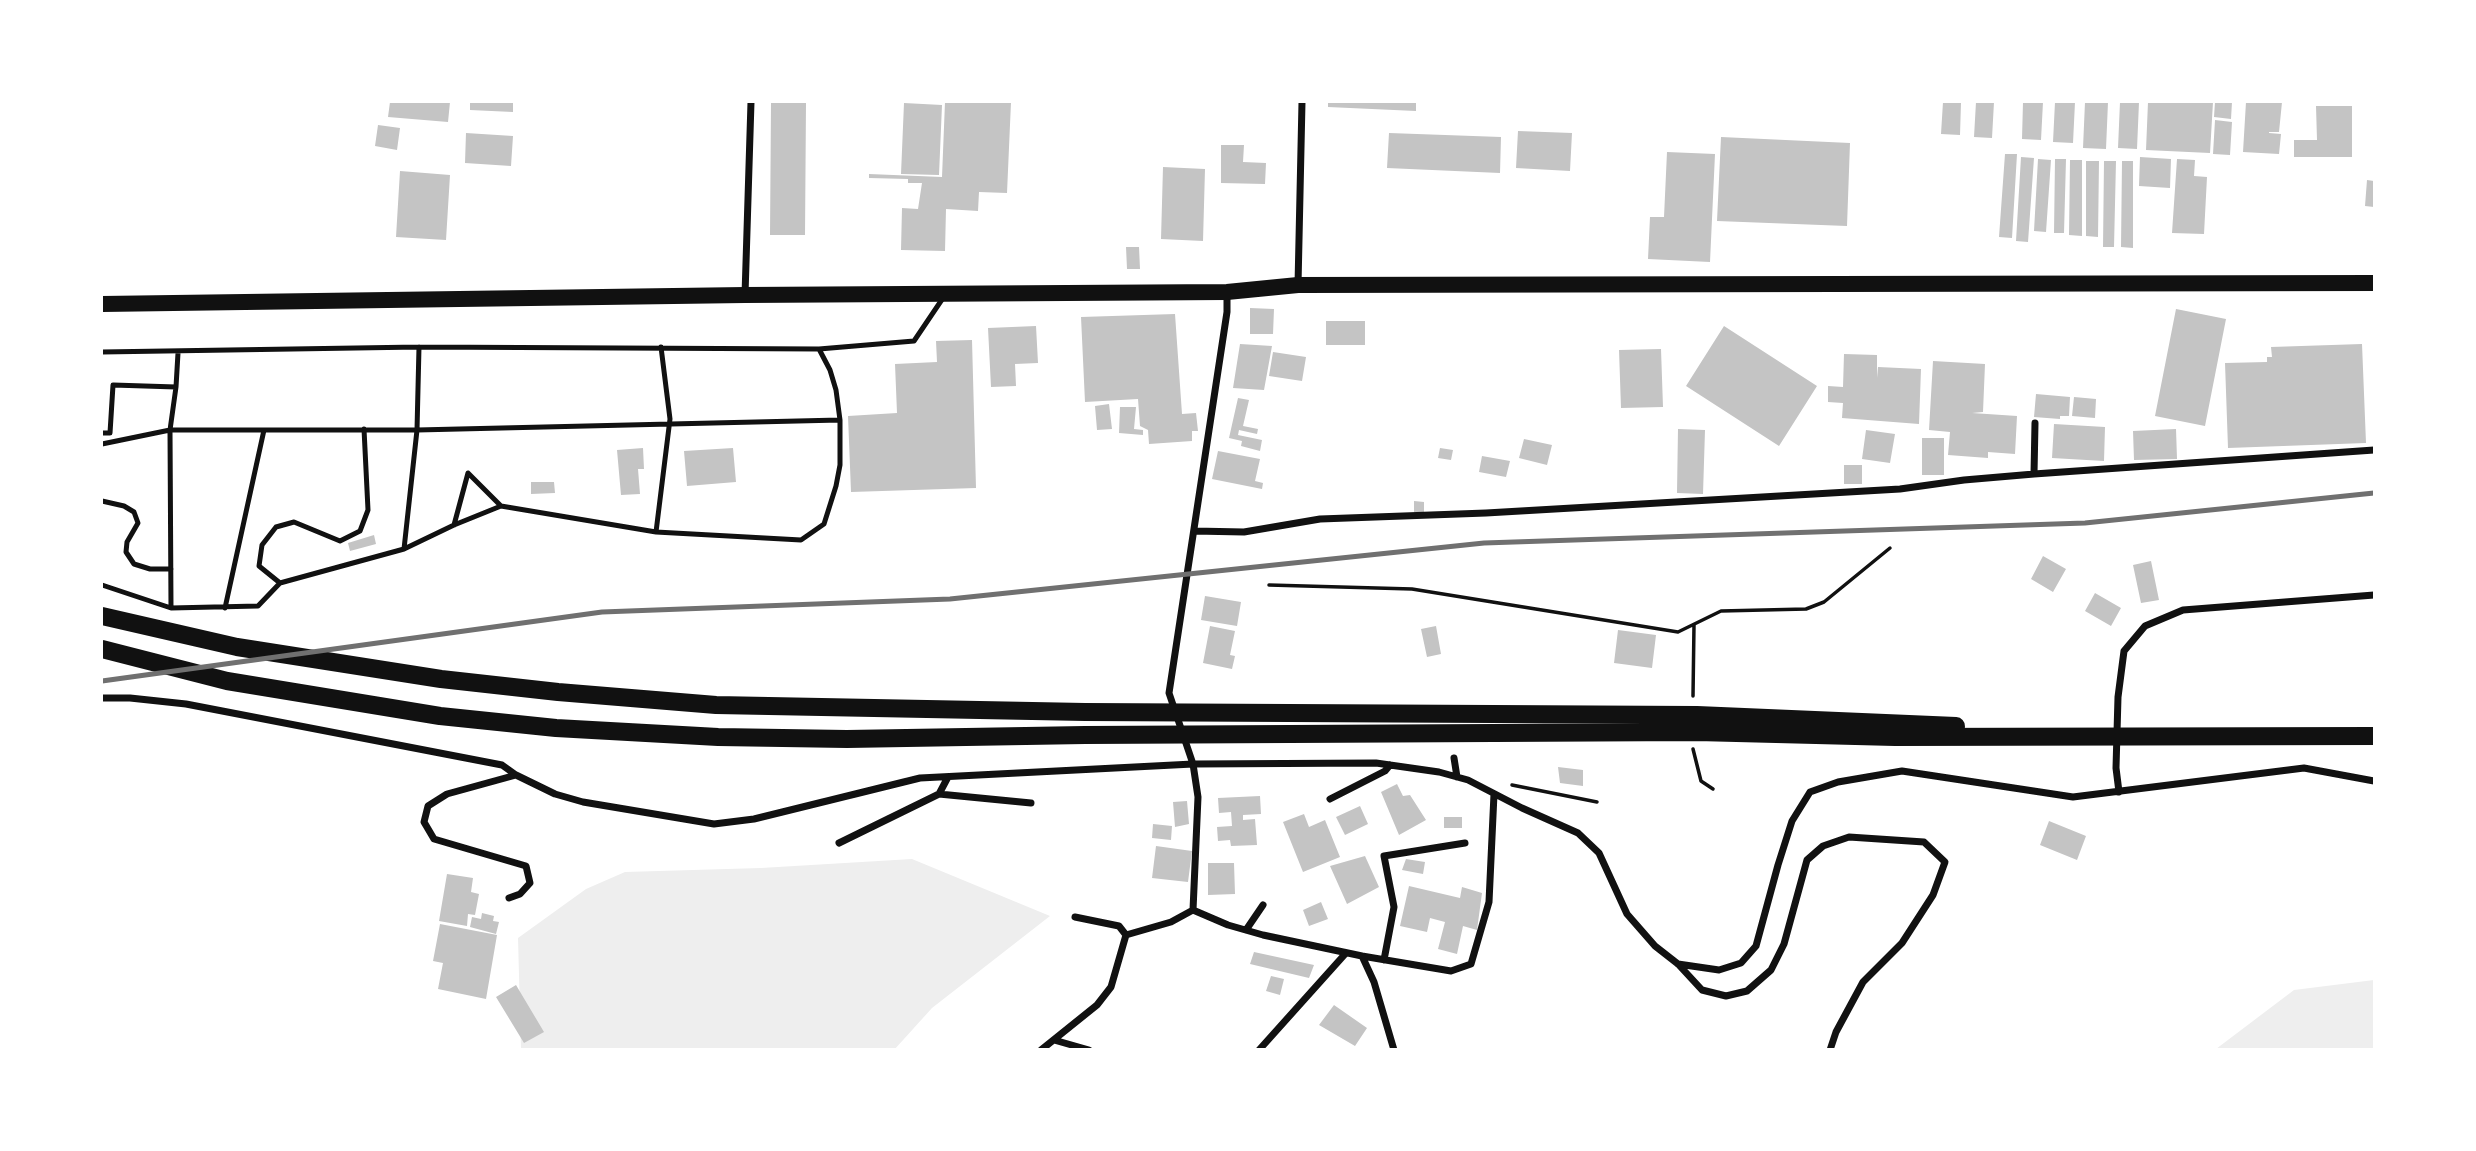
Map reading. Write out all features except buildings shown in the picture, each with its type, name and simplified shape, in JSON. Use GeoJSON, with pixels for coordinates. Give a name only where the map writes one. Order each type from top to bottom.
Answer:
{"type":"FeatureCollection","features":[{"type":"Feature","properties":{"kind":"highway"},"geometry":{"type":"LineString","coordinates":[[102,304],[745,295],[1227,292],[1298,285],[2375,283]]}},
{"type":"Feature","properties":{"kind":"highway"},"geometry":{"type":"LineString","coordinates":[[102,616],[237,647],[441,679],[716,705],[1697,724]]}},
{"type":"Feature","properties":{"kind":"highway"},"geometry":{"type":"LineString","coordinates":[[102,649],[227,681],[440,716],[556,728],[718,737],[847,739],[1894,722],[2097,736],[2375,736]]}},
{"type":"Feature","properties":{"kind":"street"},"geometry":{"type":"LineString","coordinates":[[745,295],[751,102]]}},
{"type":"Feature","properties":{"kind":"street"},"geometry":{"type":"LineString","coordinates":[[1298,285],[1302,102]]}},
{"type":"Feature","properties":{"kind":"street"},"geometry":{"type":"LineString","coordinates":[[1193,911],[1198,797],[1193,764],[1169,693],[1227,312],[1227,292]]}},
{"type":"Feature","properties":{"kind":"street"},"geometry":{"type":"LineString","coordinates":[[2034,474],[2035,423]]}},
{"type":"Feature","properties":{"kind":"street"},"geometry":{"type":"LineString","coordinates":[[1194,531],[1244,532],[1320,519],[1486,513],[1900,489],[2034,474],[2375,450]]}},
{"type":"Feature","properties":{"kind":"street"},"geometry":{"type":"LineString","coordinates":[[2119,792],[2116,768],[2118,697],[2124,651],[2145,626],[2183,610],[2375,595]]}},
{"type":"Feature","properties":{"kind":"street"},"geometry":{"type":"LineString","coordinates":[[102,698],[186,704],[502,765],[555,794],[583,802],[714,824],[754,819],[920,778],[1193,764],[1376,763],[1457,777],[1578,832],[1599,853],[1627,914],[1655,946],[1678,964],[1702,990],[1726,996],[1747,990],[1770,970],[1784,944],[1807,860],[1823,846],[1849,836],[1924,842],[1945,862],[1933,895],[1902,943],[1863,982],[1836,1032],[1830,1049]]}},
{"type":"Feature","properties":{"kind":"street"},"geometry":{"type":"LineString","coordinates":[[1454,758],[1457,777]]}},
{"type":"Feature","properties":{"kind":"street"},"geometry":{"type":"LineString","coordinates":[[1329,799],[1385,771],[1390,765]]}},
{"type":"Feature","properties":{"kind":"street"},"geometry":{"type":"LineString","coordinates":[[1678,964],[1718,970],[1741,963],[1756,946],[1792,821],[1810,792],[1838,782],[1902,771],[2073,797],[2304,768],[2375,781]]}},
{"type":"Feature","properties":{"kind":"street"},"geometry":{"type":"LineString","coordinates":[[509,898],[520,894],[530,883],[526,866],[434,839],[424,822],[428,806],[447,794],[516,775]]}},
{"type":"Feature","properties":{"kind":"street"},"geometry":{"type":"LineString","coordinates":[[939,794],[948,777]]}},
{"type":"Feature","properties":{"kind":"street"},"geometry":{"type":"LineString","coordinates":[[839,843],[939,794],[1031,803]]}},
{"type":"Feature","properties":{"kind":"street"},"geometry":{"type":"LineString","coordinates":[[1126,935],[1171,922],[1193,911],[1246,930],[1346,953],[1451,971],[1471,964],[1489,902],[1494,794]]}},
{"type":"Feature","properties":{"kind":"street"},"geometry":{"type":"LineString","coordinates":[[1384,960],[1394,907],[1384,856],[1465,843]]}},
{"type":"Feature","properties":{"kind":"street"},"geometry":{"type":"LineString","coordinates":[[1246,930],[1263,905]]}},
{"type":"Feature","properties":{"kind":"street"},"geometry":{"type":"LineString","coordinates":[[1074,917],[1119,926],[1126,935]]}},
{"type":"Feature","properties":{"kind":"street"},"geometry":{"type":"LineString","coordinates":[[1041,1049],[1097,1005],[1111,987],[1126,935]]}},
{"type":"Feature","properties":{"kind":"street"},"geometry":{"type":"LineString","coordinates":[[1259,1049],[1346,953]]}},
{"type":"Feature","properties":{"kind":"street"},"geometry":{"type":"LineString","coordinates":[[1362,956],[1374,982],[1394,1049]]}},
{"type":"Feature","properties":{"kind":"street"},"geometry":{"type":"LineString","coordinates":[[1054,1040],[1089,1049]]}},
{"type":"Feature","properties":{"kind":"lane"},"geometry":{"type":"LineString","coordinates":[[102,352],[419,347],[819,349],[914,341],[945,294]]}},
{"type":"Feature","properties":{"kind":"lane"},"geometry":{"type":"LineString","coordinates":[[404,549],[417,430],[419,347]]}},
{"type":"Feature","properties":{"kind":"lane"},"geometry":{"type":"LineString","coordinates":[[656,532],[669,424],[661,347]]}},
{"type":"Feature","properties":{"kind":"lane"},"geometry":{"type":"LineString","coordinates":[[102,585],[171,608],[258,606],[280,583],[404,549],[501,506],[656,532],[801,540],[824,524],[840,465],[840,420],[830,370],[819,349]]}},
{"type":"Feature","properties":{"kind":"lane"},"geometry":{"type":"LineString","coordinates":[[171,608],[170,430],[178,352]]}},
{"type":"Feature","properties":{"kind":"lane"},"geometry":{"type":"LineString","coordinates":[[102,433],[110,433],[113,385],[176,387]]}},
{"type":"Feature","properties":{"kind":"lane"},"geometry":{"type":"LineString","coordinates":[[102,444],[170,430],[417,430],[840,420]]}},
{"type":"Feature","properties":{"kind":"lane"},"geometry":{"type":"LineString","coordinates":[[280,583],[260,566],[262,545],[276,527],[294,522],[341,541],[360,531],[368,510],[364,429]]}},
{"type":"Feature","properties":{"kind":"lane"},"geometry":{"type":"LineString","coordinates":[[225,608],[264,430]]}},
{"type":"Feature","properties":{"kind":"lane"},"geometry":{"type":"LineString","coordinates":[[454,525],[468,473],[501,506]]}},
{"type":"Feature","properties":{"kind":"lane"},"geometry":{"type":"LineString","coordinates":[[102,501],[124,506],[134,512],[138,523],[127,542],[126,552],[134,564],[150,569],[171,569]]}},
{"type":"Feature","properties":{"kind":"path"},"geometry":{"type":"LineString","coordinates":[[1269,585],[1412,589],[1678,632],[1721,611],[1806,609],[1824,602],[1890,548]]}},
{"type":"Feature","properties":{"kind":"path"},"geometry":{"type":"LineString","coordinates":[[1485,789],[1493,781],[1597,802]]}},
{"type":"Feature","properties":{"kind":"shaded area"},"geometry":{"type":"Polygon","coordinates":[[[912,859],[1050,916],[932,1008],[894,1050],[521,1049],[518,938],[586,889],[625,872],[761,868],[912,859]]]}},
{"type":"Feature","properties":{"kind":"shaded area"},"geometry":{"type":"Polygon","coordinates":[[[2374,980],[2374,1049],[2216,1049],[2294,990],[2374,980]]]}},
{"type":"Feature","properties":{"kind":"railway"},"geometry":{"type":"LineString","coordinates":[[102,681],[602,612],[950,599],[1484,543],[2085,523],[2374,493]]}}]}
